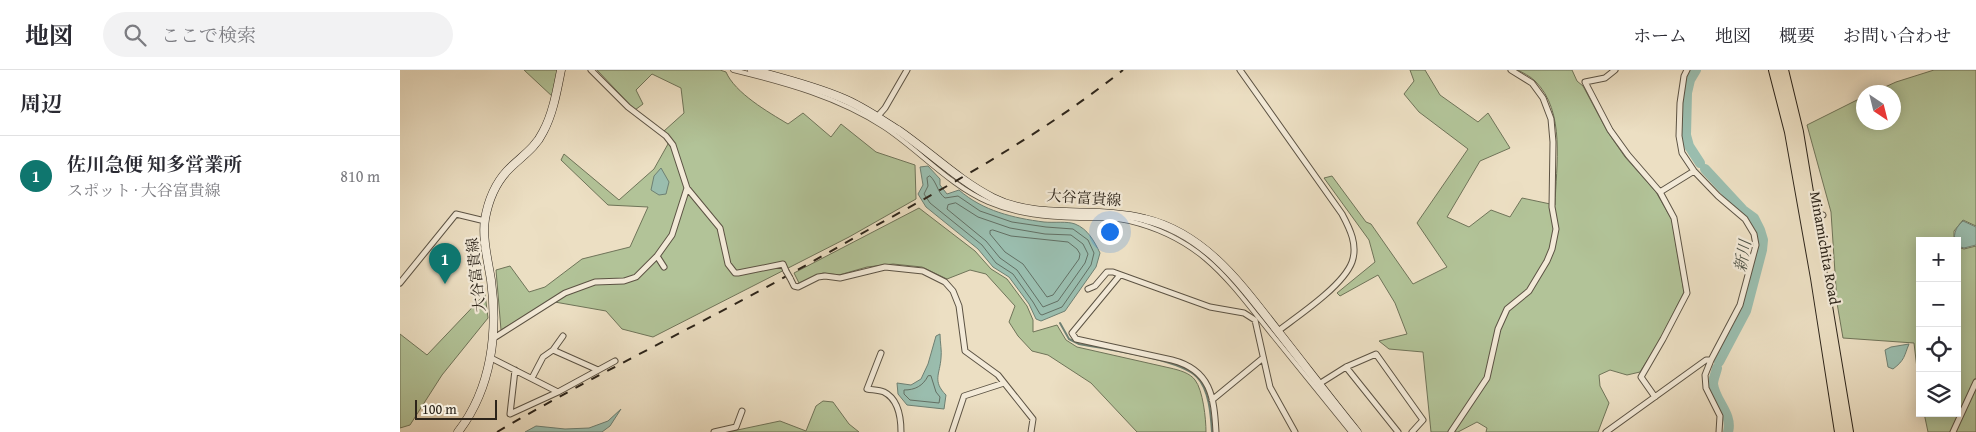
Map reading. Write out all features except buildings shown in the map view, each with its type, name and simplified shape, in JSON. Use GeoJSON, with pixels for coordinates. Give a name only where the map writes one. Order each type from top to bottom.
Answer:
{"type":"FeatureCollection","features":[{"type":"Feature","properties":{"kind":"highway","name":"Minamichita Road"},"geometry":{"type":"LineString","coordinates":[[1774,70],[1790,132],[1816,278],[1840,432]]}},
{"type":"Feature","properties":{"kind":"highway","name":"Minamichita Road"},"geometry":{"type":"LineString","coordinates":[[1783,70],[1798,132],[1848,432]]}},
{"type":"Feature","properties":{"kind":"highway"},"geometry":{"type":"LineString","coordinates":[[1836,362],[1840,366],[1855,432]]}},
{"type":"Feature","properties":{"kind":"main road","name":"大谷富貴線"},"geometry":{"type":"LineString","coordinates":[[458,432],[477,400],[491,358],[494,338],[494,301],[484,220],[497,184],[507,171],[532,148],[543,133],[561,70]]}},
{"type":"Feature","properties":{"kind":"main road","name":"大谷富貴線"},"geometry":{"type":"LineString","coordinates":[[752,70],[796,82],[842,98],[900,132],[960,179],[994,198],[1014,206],[1055,211],[1125,214],[1167,226],[1190,238],[1224,266],[1357,432]]}},
{"type":"Feature","properties":{"kind":"street"},"geometry":{"type":"LineString","coordinates":[[591,70],[628,106],[666,136],[673,144],[687,188],[720,228],[728,264],[732,270],[738,273],[783,264],[794,286],[798,287],[818,277],[840,278],[885,267],[923,271],[946,282],[953,291],[959,306],[965,351],[998,375],[1032,419],[1031,432]]}},
{"type":"Feature","properties":{"kind":"street"},"geometry":{"type":"LineString","coordinates":[[733,70],[789,84],[850,107],[902,140],[964,188],[986,201],[1014,212],[1044,216],[1124,220],[1151,226],[1179,239],[1200,253],[1228,280],[1351,432]]}},
{"type":"Feature","properties":{"kind":"street"},"geometry":{"type":"LineString","coordinates":[[877,117],[885,108],[907,70]]}},
{"type":"Feature","properties":{"kind":"street"},"geometry":{"type":"LineString","coordinates":[[1240,70],[1342,214],[1351,229],[1354,246],[1352,262],[1333,288],[1278,331]]}},
{"type":"Feature","properties":{"kind":"street"},"geometry":{"type":"LineString","coordinates":[[1450,432],[1487,378],[1498,329],[1507,309],[1528,291],[1552,249],[1556,229],[1552,207],[1554,142],[1551,119],[1543,98],[1532,83],[1511,70]]}},
{"type":"Feature","properties":{"kind":"street"},"geometry":{"type":"LineString","coordinates":[[1615,70],[1605,78],[1585,82],[1610,130],[1628,155],[1660,192],[1674,218],[1687,293],[1663,339],[1640,377],[1655,397]]}},
{"type":"Feature","properties":{"kind":"street"},"geometry":{"type":"LineString","coordinates":[[1687,70],[1684,76],[1680,103],[1679,136],[1682,153],[1694,171],[1718,196],[1745,219],[1754,234],[1756,244],[1740,305],[1711,360],[1705,376],[1706,388],[1720,416],[1719,432]]}},
{"type":"Feature","properties":{"kind":"street"},"geometry":{"type":"LineString","coordinates":[[1660,192],[1694,171]]}},
{"type":"Feature","properties":{"kind":"street"},"geometry":{"type":"LineString","coordinates":[[494,338],[565,293],[595,282],[624,282],[636,277],[657,256],[672,235],[687,188]]}},
{"type":"Feature","properties":{"kind":"street"},"geometry":{"type":"LineString","coordinates":[[400,283],[456,214],[484,220]]}},
{"type":"Feature","properties":{"kind":"street"},"geometry":{"type":"LineString","coordinates":[[657,256],[664,267]]}},
{"type":"Feature","properties":{"kind":"street"},"geometry":{"type":"LineString","coordinates":[[1088,289],[1094,286],[1107,272],[1210,307],[1244,313],[1254,320],[1270,387],[1295,432]]}},
{"type":"Feature","properties":{"kind":"street"},"geometry":{"type":"LineString","coordinates":[[1120,275],[1072,333],[1076,339],[1184,363],[1196,369],[1204,379],[1212,400],[1216,432]]}},
{"type":"Feature","properties":{"kind":"street"},"geometry":{"type":"LineString","coordinates":[[532,378],[543,357],[552,350],[563,336]]}},
{"type":"Feature","properties":{"kind":"street"},"geometry":{"type":"LineString","coordinates":[[552,350],[598,370]]}},
{"type":"Feature","properties":{"kind":"street"},"geometry":{"type":"LineString","coordinates":[[882,353],[867,389],[883,392],[890,397],[901,416],[901,432]]}},
{"type":"Feature","properties":{"kind":"street"},"geometry":{"type":"LineString","coordinates":[[1319,384],[1346,367],[1376,354],[1423,420],[1412,432]]}},
{"type":"Feature","properties":{"kind":"street"},"geometry":{"type":"LineString","coordinates":[[491,358],[558,392]]}},
{"type":"Feature","properties":{"kind":"street"},"geometry":{"type":"LineString","coordinates":[[1212,400],[1263,358]]}},
{"type":"Feature","properties":{"kind":"street"},"geometry":{"type":"LineString","coordinates":[[1606,432],[1706,360],[1711,360]]}},
{"type":"Feature","properties":{"kind":"street"},"geometry":{"type":"LineString","coordinates":[[515,370],[510,414],[558,392],[616,361]]}},
{"type":"Feature","properties":{"kind":"street"},"geometry":{"type":"LineString","coordinates":[[1346,367],[1398,432]]}},
{"type":"Feature","properties":{"kind":"street"},"geometry":{"type":"LineString","coordinates":[[1953,432],[1976,382]]}},
{"type":"Feature","properties":{"kind":"street"},"geometry":{"type":"LineString","coordinates":[[952,432],[964,396],[1004,383]]}},
{"type":"Feature","properties":{"kind":"street"},"geometry":{"type":"LineString","coordinates":[[714,432],[736,427],[742,411]]}},
{"type":"Feature","properties":{"kind":"shaded area"},"geometry":{"type":"Polygon","coordinates":[[[524,70],[561,70],[554,98],[524,70]]]}},
{"type":"Feature","properties":{"kind":"shaded area"},"geometry":{"type":"Polygon","coordinates":[[[597,70],[720,70],[726,72],[730,80],[744,95],[788,124],[803,113],[831,137],[841,124],[876,152],[915,165],[916,199],[849,237],[653,337],[622,329],[606,311],[549,301],[501,330],[496,270],[510,266],[529,292],[545,287],[582,259],[630,247],[648,207],[608,205],[561,160],[564,154],[619,200],[654,169],[668,144],[664,131],[684,113],[681,88],[652,74],[636,90],[643,104],[635,110],[597,70]]]}},
{"type":"Feature","properties":{"kind":"shaded area"},"geometry":{"type":"Polygon","coordinates":[[[1410,70],[1425,70],[1440,95],[1478,122],[1488,113],[1510,148],[1480,161],[1447,217],[1469,227],[1491,210],[1510,217],[1522,198],[1555,205],[1557,140],[1551,108],[1545,93],[1535,81],[1518,70],[1572,70],[1577,81],[1583,86],[1607,131],[1625,157],[1656,192],[1672,220],[1684,292],[1660,340],[1640,372],[1627,375],[1610,370],[1599,375],[1600,386],[1609,403],[1598,432],[1486,432],[1487,428],[1477,422],[1458,432],[1431,432],[1423,352],[1389,349],[1379,341],[1407,334],[1395,303],[1378,275],[1340,296],[1337,293],[1375,262],[1369,240],[1324,178],[1332,176],[1366,222],[1371,224],[1413,284],[1447,267],[1417,223],[1468,149],[1419,112],[1404,94],[1414,81],[1410,70]]]}},
{"type":"Feature","properties":{"kind":"shaded area"},"geometry":{"type":"Polygon","coordinates":[[[1934,70],[1976,70],[1976,226],[1963,220],[1954,231],[1954,237],[1916,237],[1916,360],[1914,343],[1843,338],[1837,303],[1831,212],[1807,125],[1856,100],[1856,130],[1901,130],[1901,85],[1889,85],[1934,70]]]}},
{"type":"Feature","properties":{"kind":"shaded area"},"geometry":{"type":"Polygon","coordinates":[[[919,208],[975,251],[991,269],[1007,279],[1027,306],[1033,320],[1033,332],[1057,325],[1066,340],[1077,347],[1173,369],[1190,375],[1198,385],[1202,397],[1206,432],[1137,432],[1091,383],[1048,355],[1032,351],[1018,336],[1009,322],[1015,306],[986,274],[970,270],[947,279],[922,267],[893,264],[867,267],[839,275],[823,273],[799,283],[794,273],[919,208]]]}},
{"type":"Feature","properties":{"kind":"shaded area"},"geometry":{"type":"Polygon","coordinates":[[[1976,246],[1976,432],[1928,432],[1925,417],[1961,417],[1961,248],[1976,246]]]}},
{"type":"Feature","properties":{"kind":"shaded area"},"geometry":{"type":"Polygon","coordinates":[[[485,294],[488,318],[442,375],[410,425],[400,428],[400,334],[427,355],[485,294]]]}},
{"type":"Feature","properties":{"kind":"shaded area"},"geometry":{"type":"Polygon","coordinates":[[[823,401],[833,402],[849,424],[859,432],[728,432],[780,421],[806,431],[816,406],[823,401]]]}},
{"type":"Feature","properties":{"kind":"water"},"geometry":{"type":"Polygon","coordinates":[[[928,166],[940,179],[940,185],[947,194],[959,190],[978,203],[1010,216],[1044,222],[1072,223],[1080,226],[1087,232],[1100,253],[1096,267],[1065,311],[1041,321],[1036,319],[1029,304],[1009,277],[993,267],[978,249],[926,207],[918,194],[923,185],[920,167],[928,166]]]}},
{"type":"Feature","properties":{"kind":"water"},"geometry":{"type":"Polygon","coordinates":[[[661,168],[669,182],[666,194],[659,195],[651,190],[654,176],[661,168]]]}},
{"type":"Feature","properties":{"kind":"water"},"geometry":{"type":"Polygon","coordinates":[[[1963,221],[1976,227],[1976,245],[1961,247],[1961,237],[1955,237],[1957,227],[1963,221]]]}},
{"type":"Feature","properties":{"kind":"water"},"geometry":{"type":"Polygon","coordinates":[[[940,334],[941,355],[938,381],[939,386],[946,395],[944,409],[907,405],[898,394],[897,383],[911,385],[921,379],[928,364],[936,336],[940,334]]]}},
{"type":"Feature","properties":{"kind":"water"},"geometry":{"type":"Polygon","coordinates":[[[1909,344],[1900,363],[1893,369],[1888,367],[1885,350],[1909,344]]]}},
{"type":"Feature","properties":{"kind":"water"},"geometry":{"type":"Polygon","coordinates":[[[621,409],[610,426],[602,432],[525,432],[536,426],[565,429],[589,428],[608,421],[621,409]]]}},
{"type":"Feature","properties":{"kind":"waterway","name":"新川"},"geometry":{"type":"LineString","coordinates":[[1696,70],[1690,80],[1687,93],[1686,135],[1689,146],[1700,163]]}},
{"type":"Feature","properties":{"kind":"waterway","name":"新川"},"geometry":{"type":"LineString","coordinates":[[1705,169],[1743,210],[1754,218],[1763,240],[1746,311],[1719,362]]}},
{"type":"Feature","properties":{"kind":"waterway"},"geometry":{"type":"LineString","coordinates":[[1060,323],[1069,339],[1079,344],[1159,360],[1175,365],[1197,377],[1204,388],[1209,403],[1212,432]]}},
{"type":"Feature","properties":{"kind":"waterway","name":"新川"},"geometry":{"type":"LineString","coordinates":[[1717,368],[1713,380],[1714,390],[1726,413],[1729,425],[1728,432]]}},
{"type":"Feature","properties":{"kind":"railway"},"geometry":{"type":"LineString","coordinates":[[497,432],[596,377],[776,282],[967,175],[1063,114],[1123,70]]}},
{"type":"Feature","properties":{"kind":"place","name":"佐川急便 知多営業所"},"geometry":{"type":"Point","coordinates":[445,284]}}]}
